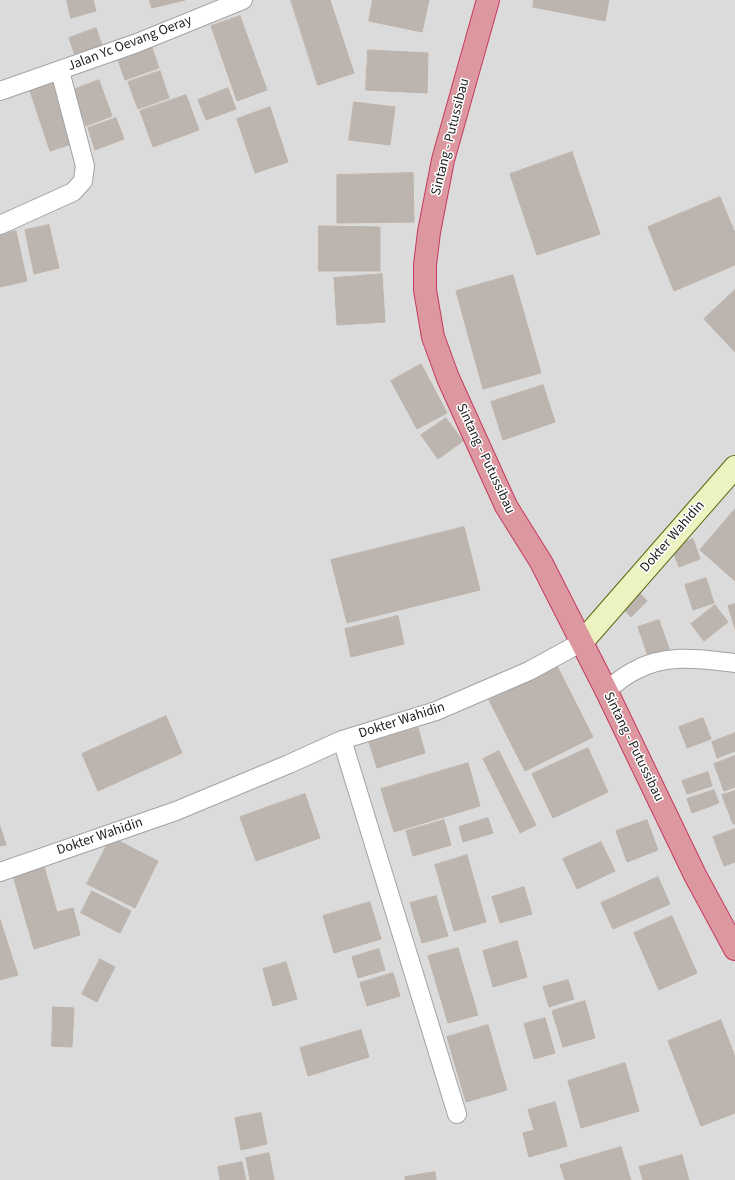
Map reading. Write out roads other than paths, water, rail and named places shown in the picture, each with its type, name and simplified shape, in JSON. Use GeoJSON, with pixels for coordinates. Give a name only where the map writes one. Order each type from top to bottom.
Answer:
{"type":"FeatureCollection","features":[{"type":"Feature","properties":{"kind":"highway","name":"Sintang - Putussibau"},"geometry":{"type":"LineString","coordinates":[[488,0],[443,160],[429,232],[425,265],[425,290],[433,337],[448,378],[506,506],[541,562],[606,690],[695,876],[735,949]]}},
{"type":"Feature","properties":{"kind":"street","name":"Jalan Yc Oevang Oeray"},"geometry":{"type":"LineString","coordinates":[[8,89],[163,33],[243,0]]}},
{"type":"Feature","properties":{"kind":"street"},"geometry":{"type":"LineString","coordinates":[[0,225],[73,192],[83,181],[85,166],[60,71]]}},
{"type":"Feature","properties":{"kind":"street","name":"Dokter Wahidin"},"geometry":{"type":"LineString","coordinates":[[0,872],[176,811],[289,764],[342,740],[436,711],[529,671],[582,642],[735,467]]}},
{"type":"Feature","properties":{"kind":"street"},"geometry":{"type":"LineString","coordinates":[[606,690],[635,670],[655,662],[674,658],[690,658],[735,663]]}},
{"type":"Feature","properties":{"kind":"street"},"geometry":{"type":"LineString","coordinates":[[342,740],[457,1114]]}}]}
